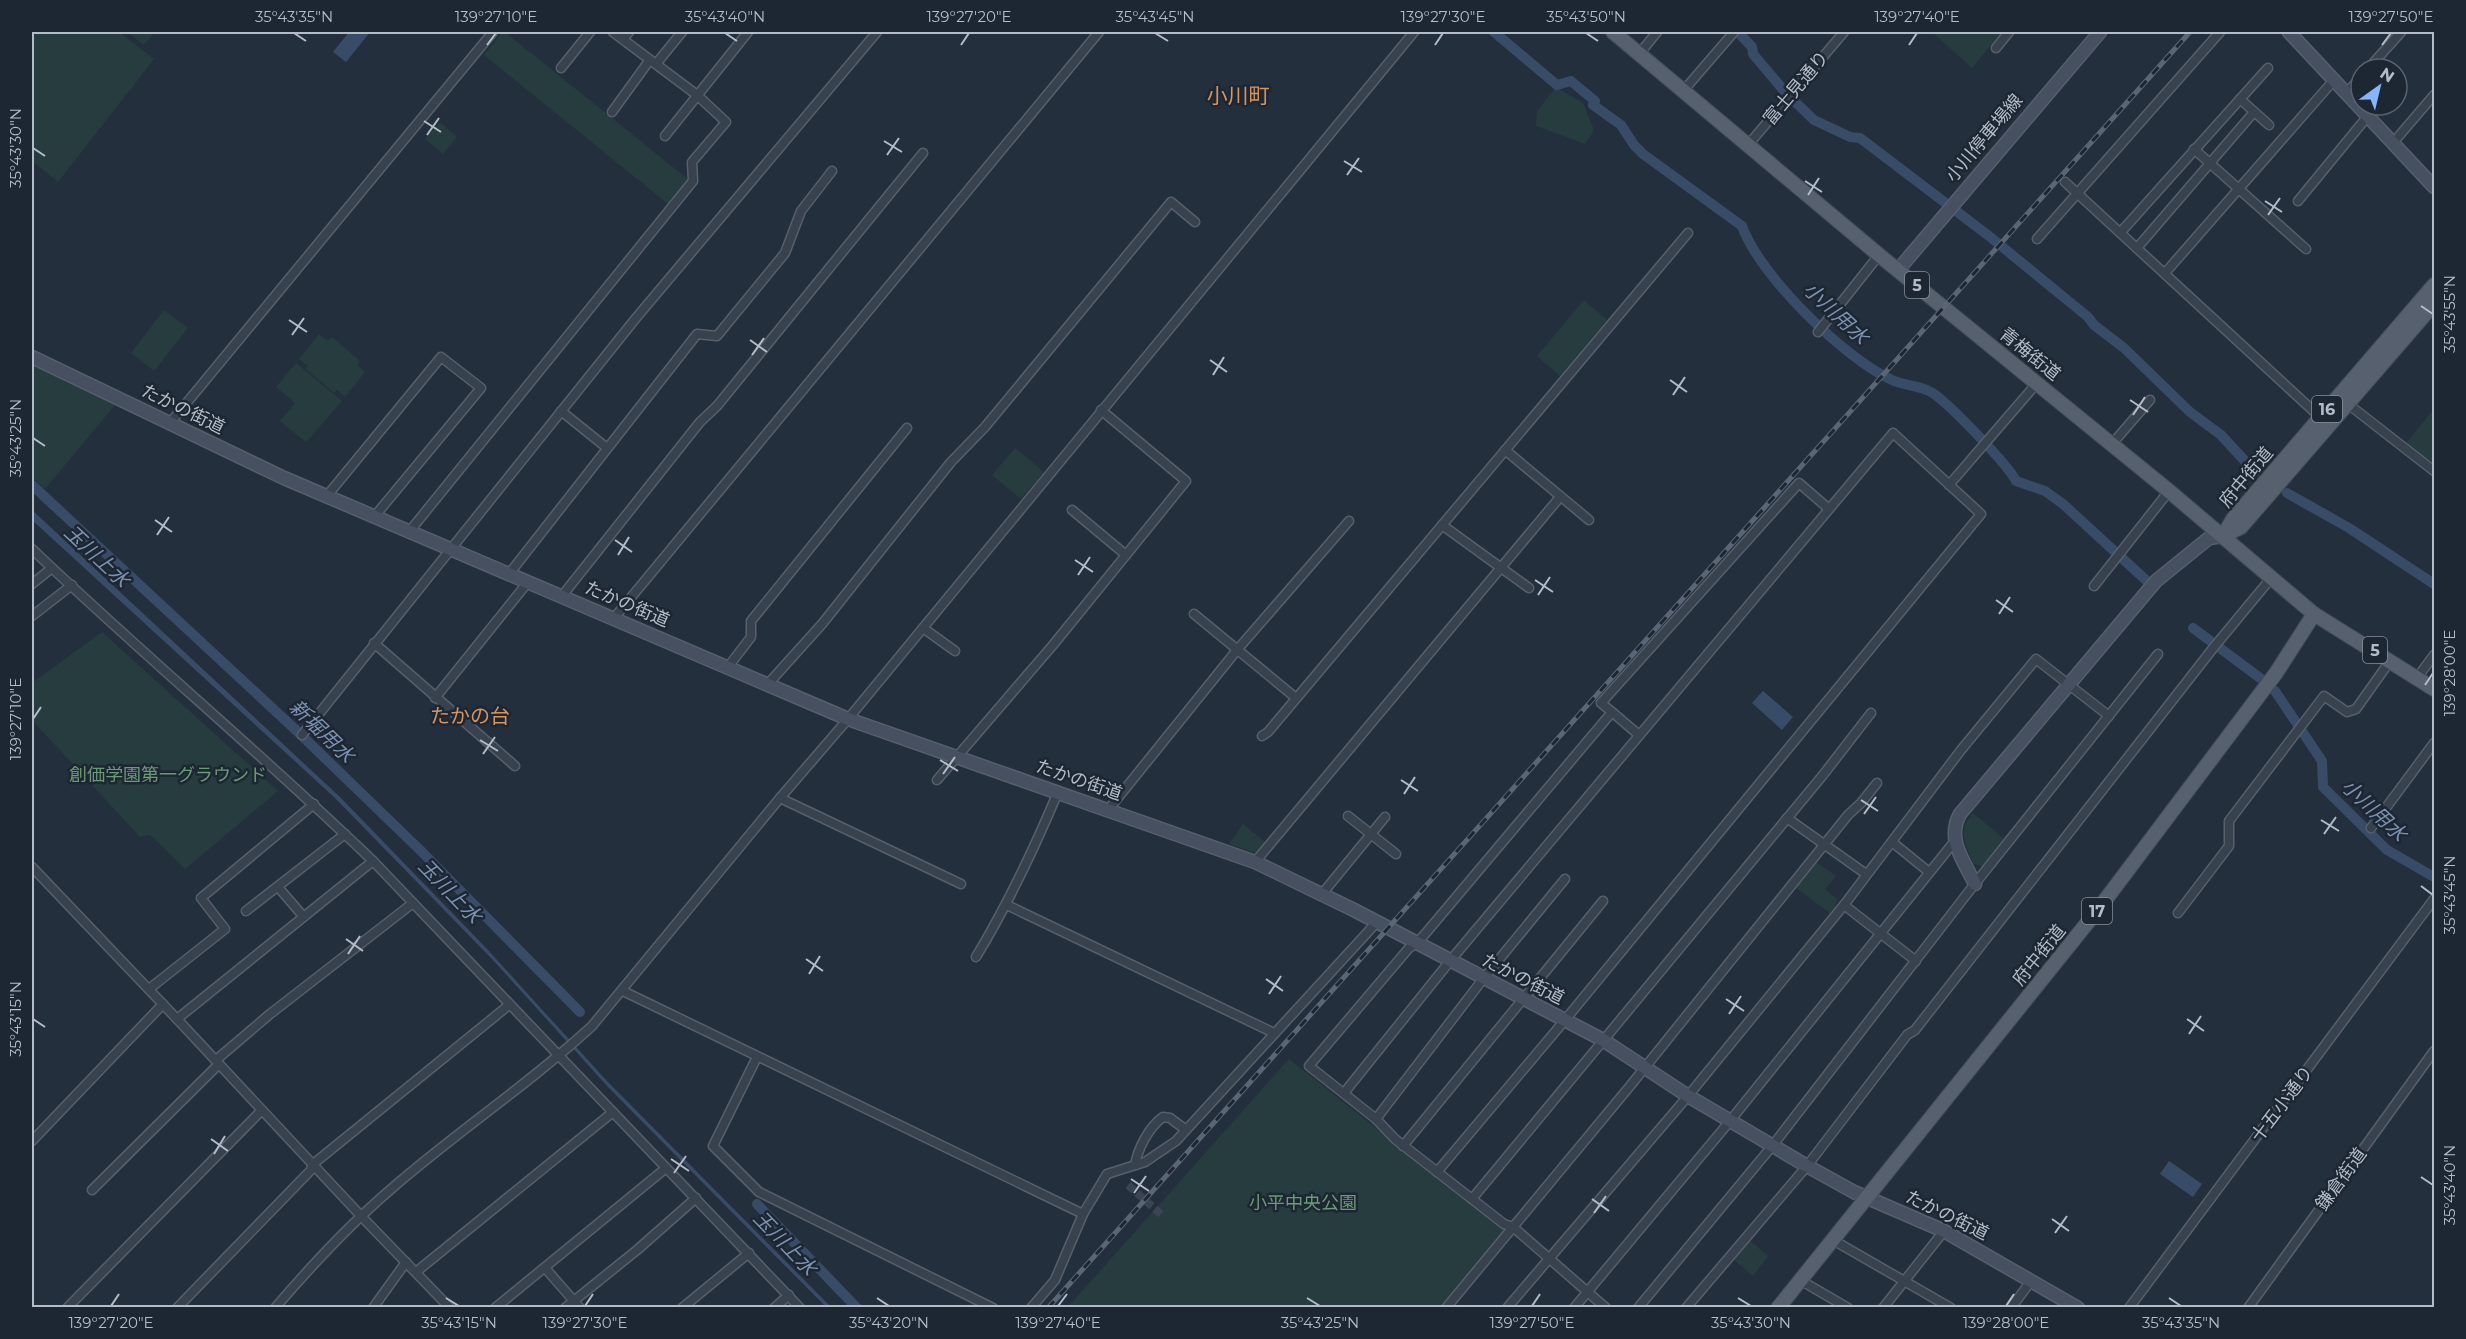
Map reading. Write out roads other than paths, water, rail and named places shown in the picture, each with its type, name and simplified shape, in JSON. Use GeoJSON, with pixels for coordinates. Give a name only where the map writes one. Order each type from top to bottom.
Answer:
{"type":"FeatureCollection","features":[{"type":"Feature","properties":{"kind":"main road","name":"青梅街道"},"geometry":{"type":"LineString","coordinates":[[1613,32],[1879,255],[2169,491],[2314,614],[2434,689]]}},
{"type":"Feature","properties":{"kind":"main road","name":"府中街道"},"geometry":{"type":"LineString","coordinates":[[2223,536],[2233,519],[2434,285]]}},
{"type":"Feature","properties":{"kind":"main road","name":"府中街道"},"geometry":{"type":"LineString","coordinates":[[2223,536],[2241,527],[2434,304]]}},
{"type":"Feature","properties":{"kind":"main road","name":"府中街道"},"geometry":{"type":"LineString","coordinates":[[1778,1308],[2128,870],[2276,673],[2314,614]]}},
{"type":"Feature","properties":{"kind":"street"},"geometry":{"type":"LineString","coordinates":[[170,423],[493,32]]}},
{"type":"Feature","properties":{"kind":"street"},"geometry":{"type":"LineString","coordinates":[[561,68],[590,32]]}},
{"type":"Feature","properties":{"kind":"street"},"geometry":{"type":"LineString","coordinates":[[409,532],[693,182],[692,162],[726,122],[697,95],[613,32]]}},
{"type":"Feature","properties":{"kind":"street"},"geometry":{"type":"LineString","coordinates":[[623,39],[630,32]]}},
{"type":"Feature","properties":{"kind":"street"},"geometry":{"type":"LineString","coordinates":[[612,112],[652,62],[682,32]]}},
{"type":"Feature","properties":{"kind":"street"},"geometry":{"type":"LineString","coordinates":[[665,136],[748,32]]}},
{"type":"Feature","properties":{"kind":"street"},"geometry":{"type":"LineString","coordinates":[[302,735],[561,411],[756,174],[877,32]]}},
{"type":"Feature","properties":{"kind":"street"},"geometry":{"type":"LineString","coordinates":[[614,618],[1098,32]]}},
{"type":"Feature","properties":{"kind":"street"},"geometry":{"type":"LineString","coordinates":[[275,1308],[322,1255],[361,1216],[391,1189],[580,1037],[623,991],[1414,32]]}},
{"type":"Feature","properties":{"kind":"street"},"geometry":{"type":"LineString","coordinates":[[1640,53],[1657,32]]}},
{"type":"Feature","properties":{"kind":"street","name":"富士見通り"},"geometry":{"type":"LineString","coordinates":[[1748,145],[1844,32]]}},
{"type":"Feature","properties":{"kind":"street"},"geometry":{"type":"LineString","coordinates":[[1995,48],[2009,32]]}},
{"type":"Feature","properties":{"kind":"street","name":"小川停車場線"},"geometry":{"type":"LineString","coordinates":[[1898,270],[1948,208],[2100,32]]}},
{"type":"Feature","properties":{"kind":"street"},"geometry":{"type":"LineString","coordinates":[[2037,239],[2220,32]]}},
{"type":"Feature","properties":{"kind":"street"},"geometry":{"type":"LineString","coordinates":[[2289,32],[2349,97]]}},
{"type":"Feature","properties":{"kind":"street"},"geometry":{"type":"LineString","coordinates":[[2379,57],[2401,32]]}},
{"type":"Feature","properties":{"kind":"street"},"geometry":{"type":"LineString","coordinates":[[1684,90],[1733,33]]}},
{"type":"Feature","properties":{"kind":"street"},"geometry":{"type":"LineString","coordinates":[[2120,233],[2268,68]]}},
{"type":"Feature","properties":{"kind":"street"},"geometry":{"type":"LineString","coordinates":[[2165,273],[2334,80]]}},
{"type":"Feature","properties":{"kind":"street"},"geometry":{"type":"LineString","coordinates":[[2346,94],[2349,91]]}},
{"type":"Feature","properties":{"kind":"street"},"geometry":{"type":"LineString","coordinates":[[2392,144],[2434,95]]}},
{"type":"Feature","properties":{"kind":"street"},"geometry":{"type":"LineString","coordinates":[[2240,99],[2269,125]]}},
{"type":"Feature","properties":{"kind":"street"},"geometry":{"type":"LineString","coordinates":[[2137,248],[2254,112]]}},
{"type":"Feature","properties":{"kind":"street"},"geometry":{"type":"LineString","coordinates":[[2298,201],[2367,117],[2434,187]]}},
{"type":"Feature","properties":{"kind":"street"},"geometry":{"type":"LineString","coordinates":[[2194,149],[2306,249]]}},
{"type":"Feature","properties":{"kind":"street"},"geometry":{"type":"LineString","coordinates":[[562,596],[700,422],[717,406],[923,153]]}},
{"type":"Feature","properties":{"kind":"street"},"geometry":{"type":"LineString","coordinates":[[509,574],[697,334],[717,336],[785,253],[801,210],[832,171]]}},
{"type":"Feature","properties":{"kind":"street"},"geometry":{"type":"LineString","coordinates":[[2065,182],[2320,417]]}},
{"type":"Feature","properties":{"kind":"street"},"geometry":{"type":"LineString","coordinates":[[768,684],[822,624],[951,462],[985,427],[1171,202],[1195,222]]}},
{"type":"Feature","properties":{"kind":"street"},"geometry":{"type":"LineString","coordinates":[[1262,736],[1268,732],[1688,233]]}},
{"type":"Feature","properties":{"kind":"street"},"geometry":{"type":"LineString","coordinates":[[1821,328],[1879,255]]}},
{"type":"Feature","properties":{"kind":"street","name":"たかの街道"},"geometry":{"type":"LineString","coordinates":[[32,357],[326,497],[848,719],[1255,862],[1377,922],[1603,1040],[1688,1096],[1807,1166],[1868,1198],[1944,1231],[2078,1308]]}},
{"type":"Feature","properties":{"kind":"street"},"geometry":{"type":"LineString","coordinates":[[326,497],[441,357],[481,388],[374,517]]}},
{"type":"Feature","properties":{"kind":"street"},"geometry":{"type":"LineString","coordinates":[[1949,485],[2037,383]]}},
{"type":"Feature","properties":{"kind":"street"},"geometry":{"type":"LineString","coordinates":[[2112,444],[2150,400]]}},
{"type":"Feature","properties":{"kind":"street"},"geometry":{"type":"LineString","coordinates":[[2348,404],[2434,471]]}},
{"type":"Feature","properties":{"kind":"street"},"geometry":{"type":"LineString","coordinates":[[937,780],[1186,481],[1101,410]]}},
{"type":"Feature","properties":{"kind":"street"},"geometry":{"type":"LineString","coordinates":[[561,411],[607,448]]}},
{"type":"Feature","properties":{"kind":"street"},"geometry":{"type":"LineString","coordinates":[[728,667],[751,637],[751,621],[882,454],[907,428]]}},
{"type":"Feature","properties":{"kind":"street"},"geometry":{"type":"LineString","coordinates":[[1344,1093],[1450,961],[1893,434],[1981,514],[1437,1172]]}},
{"type":"Feature","properties":{"kind":"street"},"geometry":{"type":"LineString","coordinates":[[1505,450],[1589,520]]}},
{"type":"Feature","properties":{"kind":"street"},"geometry":{"type":"LineString","coordinates":[[1640,735],[1601,703],[1799,483],[1829,509]]}},
{"type":"Feature","properties":{"kind":"street"},"geometry":{"type":"LineString","coordinates":[[2094,586],[2169,491]]}},
{"type":"Feature","properties":{"kind":"street"},"geometry":{"type":"LineString","coordinates":[[1255,862],[1560,496]]}},
{"type":"Feature","properties":{"kind":"street"},"geometry":{"type":"LineString","coordinates":[[1072,510],[1126,555]]}},
{"type":"Feature","properties":{"kind":"street"},"geometry":{"type":"LineString","coordinates":[[1108,810],[1237,650],[1348,521]]}},
{"type":"Feature","properties":{"kind":"street"},"geometry":{"type":"LineString","coordinates":[[1442,525],[1529,588]]}},
{"type":"Feature","properties":{"kind":"street"},"geometry":{"type":"LineString","coordinates":[[1975,884],[1954,842],[1954,825],[1960,814],[2156,581],[2209,538],[2223,536]]}},
{"type":"Feature","properties":{"kind":"street"},"geometry":{"type":"LineString","coordinates":[[32,549],[191,696],[314,804],[373,861],[800,1308]]}},
{"type":"Feature","properties":{"kind":"street"},"geometry":{"type":"LineString","coordinates":[[32,584],[52,568]]}},
{"type":"Feature","properties":{"kind":"street"},"geometry":{"type":"LineString","coordinates":[[1686,1308],[1807,1166],[1907,1035],[1915,1030],[2216,644],[2272,577]]}},
{"type":"Feature","properties":{"kind":"street"},"geometry":{"type":"LineString","coordinates":[[435,698],[528,582]]}},
{"type":"Feature","properties":{"kind":"street"},"geometry":{"type":"LineString","coordinates":[[32,616],[72,585]]}},
{"type":"Feature","properties":{"kind":"street"},"geometry":{"type":"LineString","coordinates":[[1194,614],[1296,698]]}},
{"type":"Feature","properties":{"kind":"street"},"geometry":{"type":"LineString","coordinates":[[923,628],[956,651]]}},
{"type":"Feature","properties":{"kind":"street"},"geometry":{"type":"LineString","coordinates":[[374,643],[515,766]]}},
{"type":"Feature","properties":{"kind":"street"},"geometry":{"type":"LineString","coordinates":[[1638,1308],[1773,1145],[1975,884],[2158,654]]}},
{"type":"Feature","properties":{"kind":"street"},"geometry":{"type":"LineString","coordinates":[[2417,678],[2434,655]]}},
{"type":"Feature","properties":{"kind":"street"},"geometry":{"type":"LineString","coordinates":[[1507,1308],[1688,1096],[1844,905],[1961,750],[2036,659],[2109,716]]}},
{"type":"Feature","properties":{"kind":"street"},"geometry":{"type":"LineString","coordinates":[[2178,913],[2229,846],[2229,821],[2324,696],[2348,712],[2356,709],[2390,660]]}},
{"type":"Feature","properties":{"kind":"street"},"geometry":{"type":"LineString","coordinates":[[1606,1308],[1513,1227],[1504,1224],[1403,1146],[1376,1119],[1309,1066],[1409,948],[1416,944],[1612,712]]}},
{"type":"Feature","properties":{"kind":"street"},"geometry":{"type":"LineString","coordinates":[[1472,1198],[1787,818],[1871,713]]}},
{"type":"Feature","properties":{"kind":"street"},"geometry":{"type":"LineString","coordinates":[[2371,828],[2434,743]]}},
{"type":"Feature","properties":{"kind":"street"},"geometry":{"type":"LineString","coordinates":[[1446,1308],[1848,815],[1862,803],[1877,783]]}},
{"type":"Feature","properties":{"kind":"street"},"geometry":{"type":"LineString","coordinates":[[976,957],[1007,905],[1031,857],[1058,792]]}},
{"type":"Feature","properties":{"kind":"street"},"geometry":{"type":"LineString","coordinates":[[780,798],[961,884]]}},
{"type":"Feature","properties":{"kind":"street"},"geometry":{"type":"LineString","coordinates":[[149,989],[225,929],[201,898],[314,804]]}},
{"type":"Feature","properties":{"kind":"street"},"geometry":{"type":"LineString","coordinates":[[1348,816],[1396,854]]}},
{"type":"Feature","properties":{"kind":"street"},"geometry":{"type":"LineString","coordinates":[[1322,894],[1385,817]]}},
{"type":"Feature","properties":{"kind":"street"},"geometry":{"type":"LineString","coordinates":[[1787,818],[1866,874]]}},
{"type":"Feature","properties":{"kind":"street"},"geometry":{"type":"LineString","coordinates":[[246,911],[345,834]]}},
{"type":"Feature","properties":{"kind":"street"},"geometry":{"type":"LineString","coordinates":[[1892,842],[1929,872]]}},
{"type":"Feature","properties":{"kind":"street"},"geometry":{"type":"LineString","coordinates":[[1574,1308],[1730,1120],[1954,842]]}},
{"type":"Feature","properties":{"kind":"street"},"geometry":{"type":"LineString","coordinates":[[177,1019],[373,861]]}},
{"type":"Feature","properties":{"kind":"street"},"geometry":{"type":"LineString","coordinates":[[32,867],[450,1308]]}},
{"type":"Feature","properties":{"kind":"street"},"geometry":{"type":"LineString","coordinates":[[1376,1119],[1483,979],[1565,879]]}},
{"type":"Feature","properties":{"kind":"street"},"geometry":{"type":"LineString","coordinates":[[278,887],[303,916]]}},
{"type":"Feature","properties":{"kind":"street","name":"十五小通り"},"geometry":{"type":"LineString","coordinates":[[2129,1308],[2434,899]]}},
{"type":"Feature","properties":{"kind":"street"},"geometry":{"type":"LineString","coordinates":[[1403,1146],[1603,901]]}},
{"type":"Feature","properties":{"kind":"street"},"geometry":{"type":"LineString","coordinates":[[92,1190],[217,1062],[270,1014],[413,903]]}},
{"type":"Feature","properties":{"kind":"street"},"geometry":{"type":"LineString","coordinates":[[1007,905],[1274,1033]]}},
{"type":"Feature","properties":{"kind":"street"},"geometry":{"type":"LineString","coordinates":[[1844,905],[1916,961]]}},
{"type":"Feature","properties":{"kind":"street"},"geometry":{"type":"LineString","coordinates":[[1031,1308],[1055,1280],[1083,1214],[1107,1174],[1145,1162],[1176,1141],[1377,922]]}},
{"type":"Feature","properties":{"kind":"street"},"geometry":{"type":"LineString","coordinates":[[623,991],[1083,1214]]}},
{"type":"Feature","properties":{"kind":"street"},"geometry":{"type":"LineString","coordinates":[[32,1141],[163,1004]]}},
{"type":"Feature","properties":{"kind":"street"},"geometry":{"type":"LineString","coordinates":[[177,1308],[311,1170],[312,1165],[509,1005]]}},
{"type":"Feature","properties":{"kind":"street","name":"鎌倉街道"},"geometry":{"type":"LineString","coordinates":[[2248,1308],[2434,1054]]}},
{"type":"Feature","properties":{"kind":"street"},"geometry":{"type":"LineString","coordinates":[[757,1057],[713,1146],[759,1192],[993,1308]]}},
{"type":"Feature","properties":{"kind":"street"},"geometry":{"type":"LineString","coordinates":[[67,1308],[262,1110]]}},
{"type":"Feature","properties":{"kind":"street"},"geometry":{"type":"LineString","coordinates":[[416,1272],[613,1112]]}},
{"type":"Feature","properties":{"kind":"street"},"geometry":{"type":"LineString","coordinates":[[1135,1165],[1137,1153],[1157,1122],[1163,1117],[1170,1118],[1186,1130]]}},
{"type":"Feature","properties":{"kind":"street"},"geometry":{"type":"LineString","coordinates":[[495,1308],[666,1168]]}},
{"type":"Feature","properties":{"kind":"street"},"geometry":{"type":"LineString","coordinates":[[565,1308],[637,1250],[696,1198]]}},
{"type":"Feature","properties":{"kind":"street"},"geometry":{"type":"LineString","coordinates":[[1882,1308],[1944,1231]]}},
{"type":"Feature","properties":{"kind":"street"},"geometry":{"type":"LineString","coordinates":[[1833,1240],[1951,1308]]}},
{"type":"Feature","properties":{"kind":"street"},"geometry":{"type":"LineString","coordinates":[[682,1308],[749,1253]]}},
{"type":"Feature","properties":{"kind":"street"},"geometry":{"type":"LineString","coordinates":[[373,1308],[406,1262]]}},
{"type":"Feature","properties":{"kind":"street"},"geometry":{"type":"LineString","coordinates":[[545,1268],[580,1308]]}},
{"type":"Feature","properties":{"kind":"street"},"geometry":{"type":"LineString","coordinates":[[1800,1280],[1848,1308]]}},
{"type":"Feature","properties":{"kind":"street"},"geometry":{"type":"LineString","coordinates":[[2011,1308],[2031,1281]]}},
{"type":"Feature","properties":{"kind":"street"},"geometry":{"type":"LineString","coordinates":[[774,1308],[789,1295]]}},
{"type":"Feature","properties":{"kind":"water"},"geometry":{"type":"Polygon","coordinates":[[[349,32],[370,32],[346,62],[333,52],[349,32]]]}},
{"type":"Feature","properties":{"kind":"water"},"geometry":{"type":"Polygon","coordinates":[[[32,510],[341,798],[488,950],[606,1080],[831,1307],[826,1307],[608,1087],[492,959],[335,798],[32,520],[32,510]]]}},
{"type":"Feature","properties":{"kind":"water"},"geometry":{"type":"Polygon","coordinates":[[[1763,691],[1793,717],[1782,730],[1752,703],[1763,691]]]}},
{"type":"Feature","properties":{"kind":"water"},"geometry":{"type":"Polygon","coordinates":[[[2169,1161],[2202,1184],[2193,1197],[2160,1174],[2169,1161]]]}},
{"type":"Feature","properties":{"kind":"waterway","name":"小川用水"},"geometry":{"type":"LineString","coordinates":[[1494,32],[1557,85],[1571,81],[1595,101],[1593,105],[1621,125],[1643,154],[1742,226],[1751,246],[1766,268],[1828,335],[1851,354],[1892,380],[1926,390],[1939,398],[1990,448],[2016,481],[2045,491],[2063,504],[2148,582]]}},
{"type":"Feature","properties":{"kind":"waterway"},"geometry":{"type":"LineString","coordinates":[[1738,32],[1752,47],[1753,54],[1786,93],[1814,120],[1850,137],[1860,138],[1989,236],[2124,348],[2190,412],[2221,435],[2255,472]]}},
{"type":"Feature","properties":{"kind":"waterway","name":"新堀用水"},"geometry":{"type":"LineString","coordinates":[[32,485],[298,732],[420,850],[580,1012]]}},
{"type":"Feature","properties":{"kind":"waterway"},"geometry":{"type":"LineString","coordinates":[[2287,493],[2349,528],[2434,584]]}},
{"type":"Feature","properties":{"kind":"waterway","name":"小川用水"},"geometry":{"type":"LineString","coordinates":[[2193,628],[2260,678]]}},
{"type":"Feature","properties":{"kind":"waterway","name":"小川用水"},"geometry":{"type":"LineString","coordinates":[[2275,691],[2322,761],[2323,787],[2387,850],[2434,877]]}},
{"type":"Feature","properties":{"kind":"waterway","name":"新堀用水"},"geometry":{"type":"LineString","coordinates":[[757,1204],[857,1308]]}},
{"type":"Feature","properties":{"kind":"tunnel"},"geometry":{"type":"LineString","coordinates":[[1128,1185],[1163,1216]]}},
{"type":"Feature","properties":{"kind":"railway"},"geometry":{"type":"LineString","coordinates":[[1048,1308],[2190,32]]}},
{"type":"Feature","properties":{"kind":"district","name":"小川町"},"geometry":{"type":"Point","coordinates":[1238,95]}},
{"type":"Feature","properties":{"kind":"district","name":"たかの台"},"geometry":{"type":"Point","coordinates":[470,716]}},
{"type":"Feature","properties":{"kind":"water label","name":"玉川上水"},"geometry":{"type":"Point","coordinates":[97,556]}},
{"type":"Feature","properties":{"kind":"water label","name":"玉川上水"},"geometry":{"type":"Point","coordinates":[450,891]}},
{"type":"Feature","properties":{"kind":"water label","name":"玉川上水"},"geometry":{"type":"Point","coordinates":[785,1243]}},
{"type":"Feature","properties":{"kind":"park label","name":"創価学園第一グラウンド"},"geometry":{"type":"Point","coordinates":[168,775]}},
{"type":"Feature","properties":{"kind":"park label","name":"小平中央公園"},"geometry":{"type":"Point","coordinates":[1303,1203]}}]}
